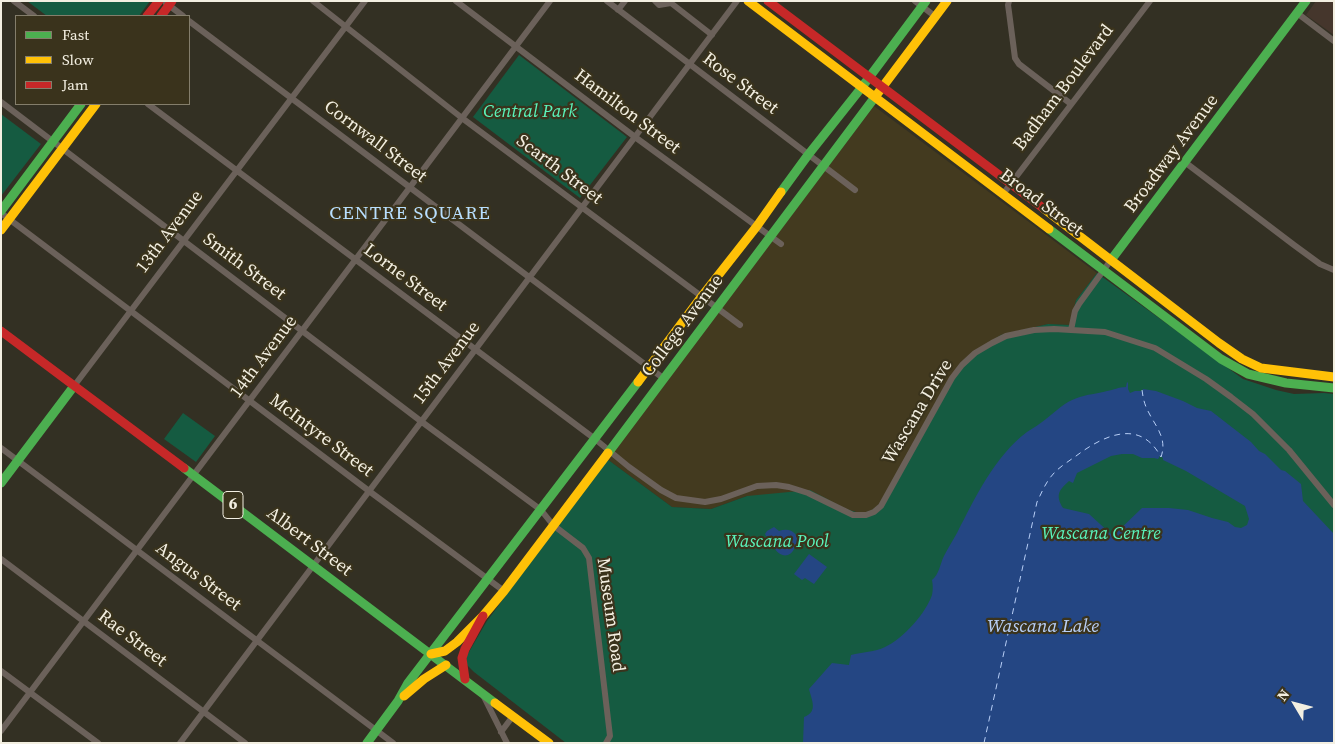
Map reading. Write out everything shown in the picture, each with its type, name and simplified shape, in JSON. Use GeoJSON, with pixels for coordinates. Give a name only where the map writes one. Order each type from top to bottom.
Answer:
{"type":"FeatureCollection","features":[{"type":"Feature","properties":{"kind":"main road"},"geometry":{"type":"LineString","coordinates":[[148,15],[159,1]]}},
{"type":"Feature","properties":{"kind":"main road","name":"Broad Street"},"geometry":{"type":"LineString","coordinates":[[748,1],[1221,359],[1248,374],[1286,383],[1334,388]]}},
{"type":"Feature","properties":{"kind":"main road","name":"Broad Street"},"geometry":{"type":"LineString","coordinates":[[768,1],[1011,183],[1219,343],[1261,368],[1334,377]]}},
{"type":"Feature","properties":{"kind":"main road","name":"College Avenue"},"geometry":{"type":"LineString","coordinates":[[431,654],[445,651],[457,642],[504,591],[947,1]]}},
{"type":"Feature","properties":{"kind":"main road","name":"Broadway Avenue"},"geometry":{"type":"LineString","coordinates":[[1111,260],[1186,163],[1306,1]]}},
{"type":"Feature","properties":{"kind":"main road"},"geometry":{"type":"LineString","coordinates":[[162,15],[168,3]]}},
{"type":"Feature","properties":{"kind":"main road","name":"College Avenue"},"geometry":{"type":"LineString","coordinates":[[367,743],[398,701],[408,682],[757,226],[808,155],[870,77],[921,3]]}},
{"type":"Feature","properties":{"kind":"main road"},"geometry":{"type":"LineString","coordinates":[[1,212],[80,105]]}},
{"type":"Feature","properties":{"kind":"main road"},"geometry":{"type":"LineString","coordinates":[[1,230],[95,105]]}},
{"type":"Feature","properties":{"kind":"main road","name":"Albert Street"},"geometry":{"type":"LineString","coordinates":[[1,331],[549,743]]}},
{"type":"Feature","properties":{"kind":"main road","name":"13th Avenue"},"geometry":{"type":"LineString","coordinates":[[1,483],[74,386]]}},
{"type":"Feature","properties":{"kind":"main road"},"geometry":{"type":"LineString","coordinates":[[465,679],[462,658],[483,616]]}},
{"type":"Feature","properties":{"kind":"main road","name":"College Avenue"},"geometry":{"type":"LineString","coordinates":[[398,701],[432,672],[446,665]]}},
{"type":"Feature","properties":{"kind":"street"},"geometry":{"type":"LineString","coordinates":[[14,1],[33,15]]}},
{"type":"Feature","properties":{"kind":"street","name":"Scarth Street"},"geometry":{"type":"LineString","coordinates":[[313,1],[462,118],[740,325]]}},
{"type":"Feature","properties":{"kind":"street","name":"13th Avenue"},"geometry":{"type":"LineString","coordinates":[[74,386],[364,1]]}},
{"type":"Feature","properties":{"kind":"street","name":"Hamilton Street"},"geometry":{"type":"LineString","coordinates":[[456,1],[635,137],[781,244]]}},
{"type":"Feature","properties":{"kind":"street","name":"14th Avenue"},"geometry":{"type":"LineString","coordinates":[[1,731],[550,1]]}},
{"type":"Feature","properties":{"kind":"street","name":"Rose Street"},"geometry":{"type":"LineString","coordinates":[[607,1],[855,190]]}},
{"type":"Feature","properties":{"kind":"street"},"geometry":{"type":"LineString","coordinates":[[618,10],[625,1]]}},
{"type":"Feature","properties":{"kind":"street"},"geometry":{"type":"LineString","coordinates":[[655,1],[659,5],[671,4],[712,35]]}},
{"type":"Feature","properties":{"kind":"street","name":"15th Avenue"},"geometry":{"type":"LineString","coordinates":[[180,743],[737,1]]}},
{"type":"Feature","properties":{"kind":"street"},"geometry":{"type":"LineString","coordinates":[[1009,1],[1008,12],[1015,58],[1019,64],[1071,104]]}},
{"type":"Feature","properties":{"kind":"street","name":"Badham Boulevard"},"geometry":{"type":"LineString","coordinates":[[1003,194],[1150,1]]}},
{"type":"Feature","properties":{"kind":"street"},"geometry":{"type":"LineString","coordinates":[[168,3],[182,15]]}},
{"type":"Feature","properties":{"kind":"street"},"geometry":{"type":"LineString","coordinates":[[921,3],[936,16]]}},
{"type":"Feature","properties":{"kind":"street"},"geometry":{"type":"LineString","coordinates":[[1297,13],[1334,41]]}},
{"type":"Feature","properties":{"kind":"street","name":"Cornwall Street"},"geometry":{"type":"LineString","coordinates":[[190,22],[663,378]]}},
{"type":"Feature","properties":{"kind":"street","name":"Smith Street"},"geometry":{"type":"LineString","coordinates":[[1,102],[540,510]]}},
{"type":"Feature","properties":{"kind":"street","name":"Lorne Street"},"geometry":{"type":"LineString","coordinates":[[149,105],[595,439]]}},
{"type":"Feature","properties":{"kind":"street"},"geometry":{"type":"LineString","coordinates":[[1186,163],[1320,264],[1334,270]]}},
{"type":"Feature","properties":{"kind":"street","name":"McIntyre Street"},"geometry":{"type":"LineString","coordinates":[[1,212],[9,220],[504,591]]}},
{"type":"Feature","properties":{"kind":"street","name":"Broadway Avenue"},"geometry":{"type":"LineString","coordinates":[[1071,330],[1075,311],[1079,304],[1111,260]]}},
{"type":"Feature","properties":{"kind":"street","name":"Wascana Drive"},"geometry":{"type":"LineString","coordinates":[[595,439],[608,451],[661,490],[676,498],[705,502],[721,499],[757,486],[776,485],[808,493],[853,516],[866,515],[874,512],[881,506],[952,378],[975,353],[1006,336],[1034,330],[1054,329],[1105,332],[1155,348],[1232,397],[1270,430],[1289,450],[1334,505]]}},
{"type":"Feature","properties":{"kind":"street","name":"Angus Street"},"geometry":{"type":"LineString","coordinates":[[1,448],[392,743]]}},
{"type":"Feature","properties":{"kind":"street","name":"Museum Road"},"geometry":{"type":"LineString","coordinates":[[540,510],[553,525],[583,548],[589,558],[610,736],[606,743]]}},
{"type":"Feature","properties":{"kind":"street","name":"Rae Street"},"geometry":{"type":"LineString","coordinates":[[1,559],[245,743]]}},
{"type":"Feature","properties":{"kind":"street"},"geometry":{"type":"LineString","coordinates":[[1,671],[98,743]]}},
{"type":"Feature","properties":{"kind":"street"},"geometry":{"type":"LineString","coordinates":[[482,693],[507,743]]}},
{"type":"Feature","properties":{"kind":"street"},"geometry":{"type":"LineString","coordinates":[[501,732],[513,716]]}},
{"type":"Feature","properties":{"kind":"shaded area"},"geometry":{"type":"Polygon","coordinates":[[[1316,1],[1334,1],[1334,35],[1306,15],[1316,1]]]}},
{"type":"Feature","properties":{"kind":"shaded area"},"geometry":{"type":"Polygon","coordinates":[[[874,106],[1097,273],[1076,300],[1070,325],[1048,324],[1001,335],[880,504],[872,510],[864,513],[747,496],[711,509],[672,507],[607,459],[874,106]]]}},
{"type":"Feature","properties":{"kind":"green space"},"geometry":{"type":"Polygon","coordinates":[[[27,1],[150,1],[140,15],[46,15],[27,1]]]}},
{"type":"Feature","properties":{"kind":"green space","name":"Central Park"},"geometry":{"type":"Polygon","coordinates":[[[519,55],[627,137],[580,198],[473,117],[519,55]]]}},
{"type":"Feature","properties":{"kind":"green space"},"geometry":{"type":"Polygon","coordinates":[[[1,114],[41,144],[1,196],[1,114]]]}},
{"type":"Feature","properties":{"kind":"green space","name":"Wascana Centre"},"geometry":{"type":"Polygon","coordinates":[[[1097,273],[1243,379],[1294,394],[1334,394],[1334,743],[566,743],[467,665],[466,657],[487,621],[607,459],[672,507],[711,509],[747,496],[810,490],[846,509],[864,513],[872,510],[880,504],[942,391],[974,352],[1001,335],[1048,324],[1070,325],[1076,300],[1097,273]]]}},
{"type":"Feature","properties":{"kind":"green space"},"geometry":{"type":"Polygon","coordinates":[[[183,413],[215,436],[196,462],[164,439],[183,413]]]}},
{"type":"Feature","properties":{"kind":"water","name":"Wascana Lake"},"geometry":{"type":"Polygon","coordinates":[[[1127,382],[1130,393],[1142,391],[1143,389],[1156,391],[1197,408],[1211,411],[1251,442],[1281,470],[1301,484],[1303,501],[1334,534],[1334,743],[803,743],[804,717],[813,709],[809,689],[832,663],[849,665],[851,655],[877,650],[892,643],[906,632],[925,610],[932,595],[932,580],[938,572],[978,492],[1005,453],[1027,432],[1068,402],[1084,396],[1126,387],[1127,382]],[[1133,454],[1111,456],[1077,473],[1073,483],[1069,481],[1059,493],[1059,500],[1063,508],[1089,514],[1111,534],[1115,534],[1142,508],[1188,510],[1228,522],[1235,527],[1241,528],[1247,525],[1249,519],[1245,506],[1186,471],[1163,460],[1160,456],[1158,459],[1142,458],[1133,454]]]}},
{"type":"Feature","properties":{"kind":"water"},"geometry":{"type":"Polygon","coordinates":[[[774,527],[779,531],[787,530],[796,534],[797,546],[789,555],[778,552],[773,544],[773,538],[766,536],[767,531],[774,527]]]}},
{"type":"Feature","properties":{"kind":"water"},"geometry":{"type":"Polygon","coordinates":[[[809,554],[827,567],[814,584],[805,578],[802,580],[794,574],[809,554]]]}},
{"type":"Feature","properties":{"kind":"ferry route"},"geometry":{"type":"LineString","coordinates":[[1142,390],[1146,407],[1163,443],[1161,457]]}},
{"type":"Feature","properties":{"kind":"ferry route"},"geometry":{"type":"LineString","coordinates":[[984,743],[1037,502],[1047,483],[1057,470],[1087,448],[1121,434],[1143,437],[1161,457]]}},
{"type":"Feature","properties":{"kind":"traffic: fast"},"geometry":{"type":"LineString","coordinates":[[781,192],[926,1]]}},
{"type":"Feature","properties":{"kind":"traffic: fast"},"geometry":{"type":"LineString","coordinates":[[1111,260],[1306,1]]}},
{"type":"Feature","properties":{"kind":"traffic: fast"},"geometry":{"type":"LineString","coordinates":[[608,453],[875,97]]}},
{"type":"Feature","properties":{"kind":"traffic: fast"},"geometry":{"type":"LineString","coordinates":[[1,211],[80,105]]}},
{"type":"Feature","properties":{"kind":"traffic: fast"},"geometry":{"type":"LineString","coordinates":[[1049,229],[1221,359],[1248,374],[1286,383],[1334,388]]}},
{"type":"Feature","properties":{"kind":"traffic: fast"},"geometry":{"type":"LineString","coordinates":[[367,743],[398,701],[408,683],[638,382]]}},
{"type":"Feature","properties":{"kind":"traffic: fast"},"geometry":{"type":"LineString","coordinates":[[1,483],[74,386]]}},
{"type":"Feature","properties":{"kind":"traffic: fast"},"geometry":{"type":"LineString","coordinates":[[184,468],[495,703]]}},
{"type":"Feature","properties":{"kind":"traffic: slow"},"geometry":{"type":"LineString","coordinates":[[748,1],[1049,229]]}},
{"type":"Feature","properties":{"kind":"traffic: slow"},"geometry":{"type":"LineString","coordinates":[[875,97],[947,1]]}},
{"type":"Feature","properties":{"kind":"traffic: slow"},"geometry":{"type":"LineString","coordinates":[[1,230],[95,105]]}},
{"type":"Feature","properties":{"kind":"traffic: slow"},"geometry":{"type":"LineString","coordinates":[[638,382],[781,192]]}},
{"type":"Feature","properties":{"kind":"traffic: slow"},"geometry":{"type":"LineString","coordinates":[[1043,208],[1242,359],[1261,368],[1334,377]]}},
{"type":"Feature","properties":{"kind":"traffic: slow"},"geometry":{"type":"LineString","coordinates":[[431,654],[445,651],[457,642],[483,616],[608,453]]}},
{"type":"Feature","properties":{"kind":"traffic: slow"},"geometry":{"type":"LineString","coordinates":[[404,696],[424,679],[446,665]]}},
{"type":"Feature","properties":{"kind":"traffic: slow"},"geometry":{"type":"LineString","coordinates":[[495,703],[549,743]]}},
{"type":"Feature","properties":{"kind":"traffic: jam"},"geometry":{"type":"LineString","coordinates":[[148,15],[159,1]]}},
{"type":"Feature","properties":{"kind":"traffic: jam"},"geometry":{"type":"LineString","coordinates":[[162,15],[172,1]]}},
{"type":"Feature","properties":{"kind":"traffic: jam"},"geometry":{"type":"LineString","coordinates":[[768,1],[1043,208]]}},
{"type":"Feature","properties":{"kind":"traffic: jam"},"geometry":{"type":"LineString","coordinates":[[1,331],[184,468]]}},
{"type":"Feature","properties":{"kind":"traffic: jam"},"geometry":{"type":"LineString","coordinates":[[465,679],[462,658],[483,616]]}},
{"type":"Feature","properties":{"kind":"district","name":"CENTRE SQUARE"},"geometry":{"type":"Point","coordinates":[410,214]}},
{"type":"Feature","properties":{"kind":"park label","name":"Wascana Pool"},"geometry":{"type":"Point","coordinates":[777,542]}}]}
